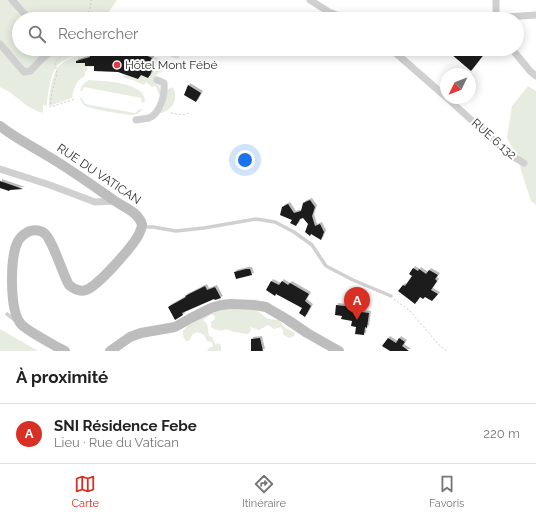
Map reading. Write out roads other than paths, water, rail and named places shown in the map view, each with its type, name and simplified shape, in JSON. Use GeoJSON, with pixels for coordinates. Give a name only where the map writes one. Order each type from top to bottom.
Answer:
{"type":"FeatureCollection","features":[{"type":"Feature","properties":{"kind":"street"},"geometry":{"type":"LineString","coordinates":[[12,0],[23,12]]}},
{"type":"Feature","properties":{"kind":"street"},"geometry":{"type":"LineString","coordinates":[[310,0],[332,12]]}},
{"type":"Feature","properties":{"kind":"street"},"geometry":{"type":"LineString","coordinates":[[496,0],[496,12]]}},
{"type":"Feature","properties":{"kind":"street"},"geometry":{"type":"LineString","coordinates":[[524,15],[536,14]]}},
{"type":"Feature","properties":{"kind":"street"},"geometry":{"type":"LineString","coordinates":[[0,44],[24,72],[30,71],[45,56]]}},
{"type":"Feature","properties":{"kind":"street","name":"RUE 6.132"},"geometry":{"type":"LineString","coordinates":[[399,56],[440,93]]}},
{"type":"Feature","properties":{"kind":"street"},"geometry":{"type":"LineString","coordinates":[[518,56],[536,76]]}},
{"type":"Feature","properties":{"kind":"street"},"geometry":{"type":"LineString","coordinates":[[136,120],[150,118],[156,113],[165,91],[164,83],[157,80]]}},
{"type":"Feature","properties":{"kind":"street","name":"RUE 6.132"},"geometry":{"type":"LineString","coordinates":[[453,104],[510,155],[524,163]]}},
{"type":"Feature","properties":{"kind":"street","name":"RUE DU VATICAN"},"geometry":{"type":"LineString","coordinates":[[0,126],[17,139],[79,175],[116,201],[132,210],[140,220],[142,228]]}},
{"type":"Feature","properties":{"kind":"street"},"geometry":{"type":"LineString","coordinates":[[0,169],[48,184],[95,202],[116,201]]}},
{"type":"Feature","properties":{"kind":"street"},"geometry":{"type":"LineString","coordinates":[[65,351],[21,324],[17,316],[14,308],[13,266],[14,251],[19,239],[24,234],[33,231],[44,232],[51,241],[69,285],[73,288],[83,290],[91,288],[113,266],[135,241],[142,228]]}},
{"type":"Feature","properties":{"kind":"street"},"geometry":{"type":"LineString","coordinates":[[110,351],[130,337],[150,330],[175,327],[211,308],[231,304],[266,307],[339,351]]}},
{"type":"Feature","properties":{"kind":"lane"},"geometry":{"type":"LineString","coordinates":[[142,228],[148,226],[176,231],[256,219],[275,222],[294,232],[312,245],[326,266],[353,280],[391,296]]}},
{"type":"Feature","properties":{"kind":"lane"},"geometry":{"type":"LineString","coordinates":[[7,314],[21,324]]}},
{"type":"Feature","properties":{"kind":"place","name":"Hôtel Mont Fébé"},"geometry":{"type":"Point","coordinates":[117,65]}},
{"type":"Feature","properties":{"kind":"place","name":"SNI Résidence Febe"},"geometry":{"type":"Point","coordinates":[357,320]}}]}
